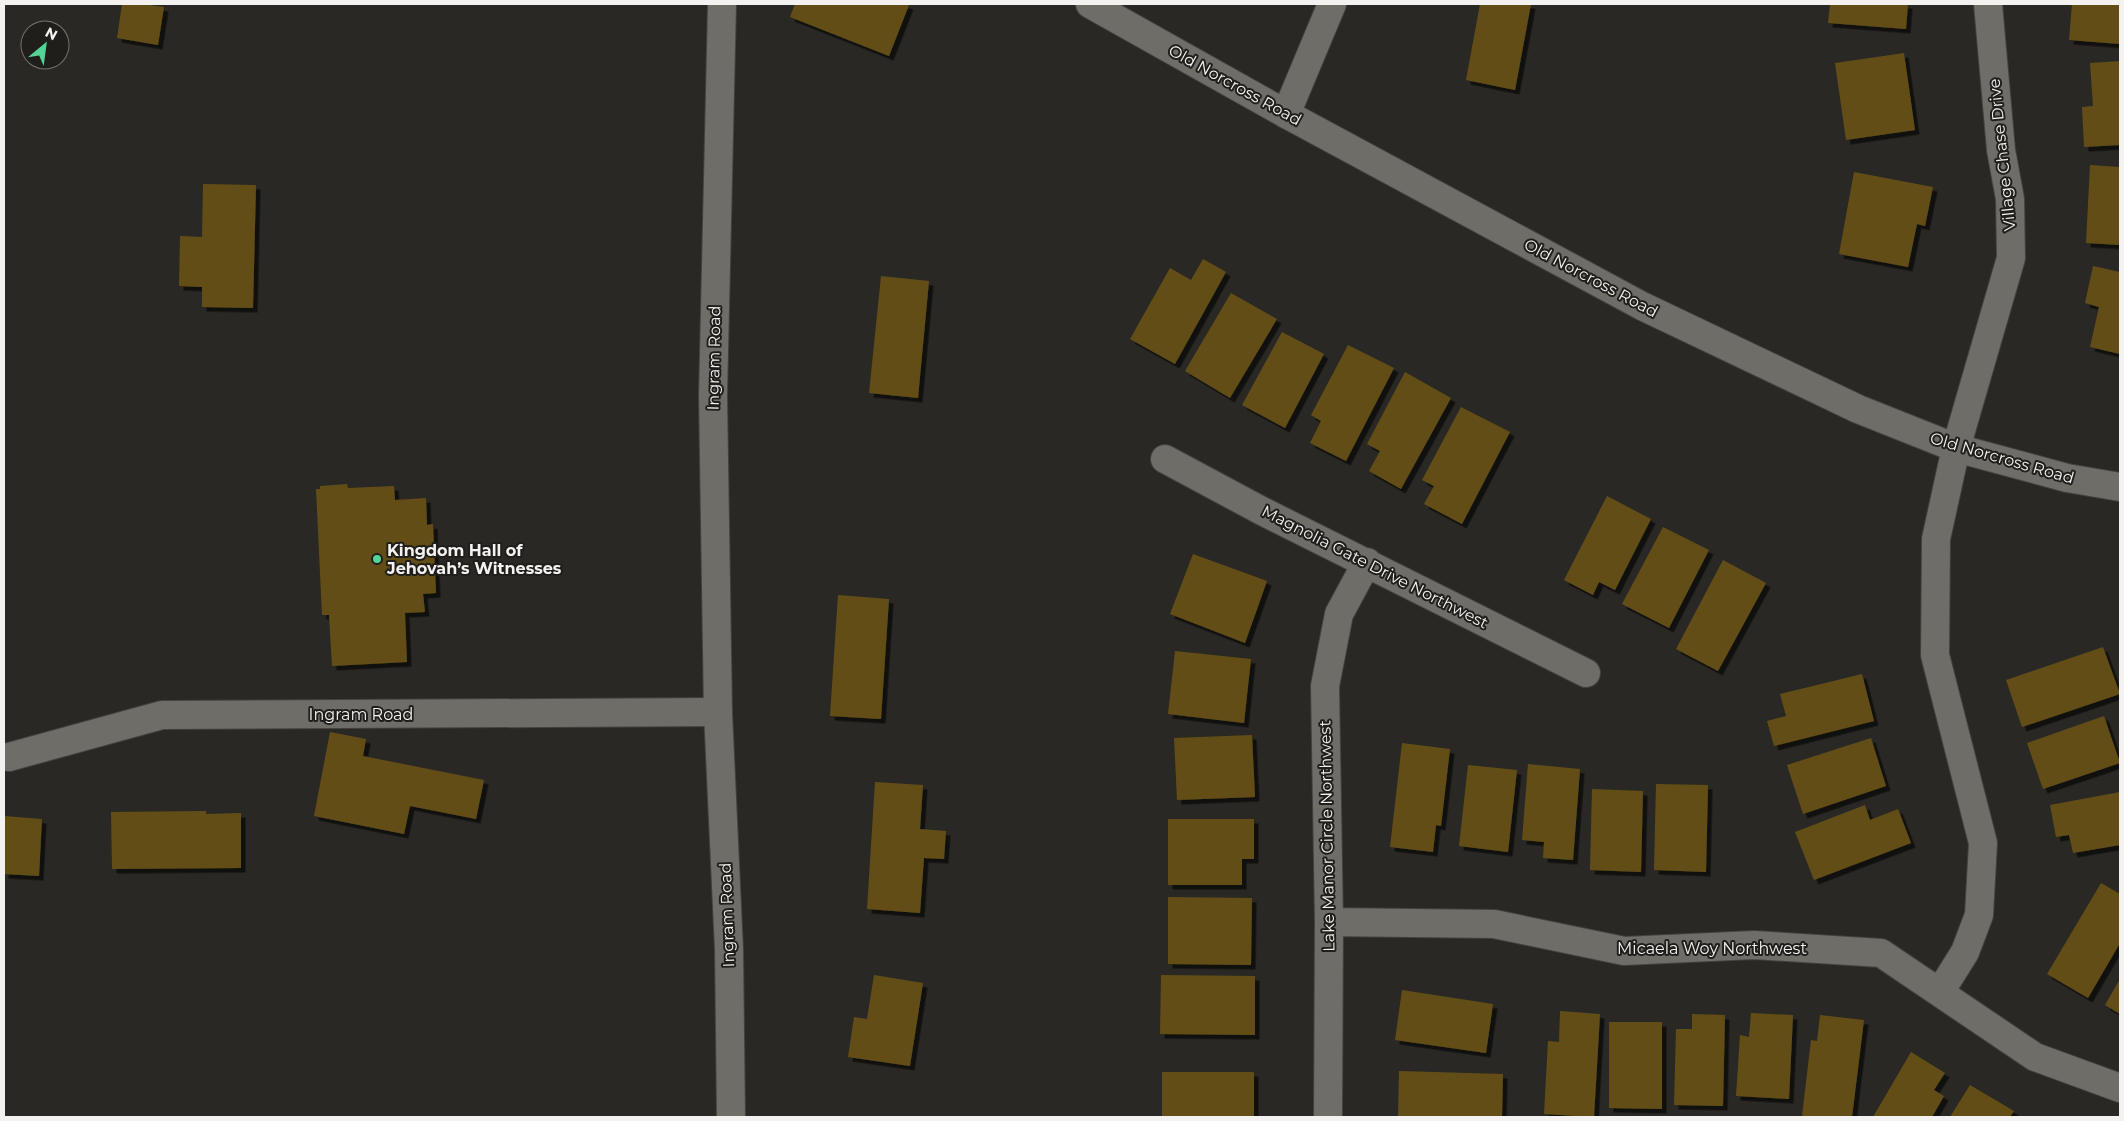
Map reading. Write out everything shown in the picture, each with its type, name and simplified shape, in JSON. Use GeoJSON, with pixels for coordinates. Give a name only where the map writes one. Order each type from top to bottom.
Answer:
{"type":"FeatureCollection","features":[{"type":"Feature","properties":{"kind":"street","name":"Ingram Road"},"geometry":{"type":"LineString","coordinates":[[722,4],[713,396],[718,712],[729,950],[731,1117]]}},
{"type":"Feature","properties":{"kind":"street","name":"Old Norcross Road"},"geometry":{"type":"LineString","coordinates":[[1090,4],[1286,114],[1642,306],[1858,409],[1956,448],[2067,478],[2120,487]]}},
{"type":"Feature","properties":{"kind":"street"},"geometry":{"type":"LineString","coordinates":[[1286,114],[1332,4]]}},
{"type":"Feature","properties":{"kind":"street","name":"Village Chase Drive"},"geometry":{"type":"LineString","coordinates":[[1940,992],[1965,952],[1979,915],[1983,843],[1935,655],[1936,539],[1956,448],[2011,258],[2010,199],[2001,150],[1988,4]]}},
{"type":"Feature","properties":{"kind":"street","name":"Magnolia Gate Drive Northwest"},"geometry":{"type":"LineString","coordinates":[[1165,459],[1262,511],[1586,673]]}},
{"type":"Feature","properties":{"kind":"street","name":"Lake Manor Circle Northwest"},"geometry":{"type":"LineString","coordinates":[[1328,1117],[1326,686],[1339,614],[1367,562]]}},
{"type":"Feature","properties":{"kind":"street","name":"Ingram Road"},"geometry":{"type":"LineString","coordinates":[[9,757],[162,715],[718,712]]}},
{"type":"Feature","properties":{"kind":"street","name":"Micaela Woy Northwest"},"geometry":{"type":"LineString","coordinates":[[1328,922],[1494,924],[1624,951],[1754,945],[1881,953],[2035,1057],[2120,1088]]}},
{"type":"Feature","properties":{"kind":"building"},"geometry":{"type":"Polygon","coordinates":[[[122,4],[164,7],[158,45],[117,38],[122,4]]]}},
{"type":"Feature","properties":{"kind":"building"},"geometry":{"type":"Polygon","coordinates":[[[795,4],[909,5],[889,56],[790,17],[795,4]]]}},
{"type":"Feature","properties":{"kind":"building"},"geometry":{"type":"Polygon","coordinates":[[[1480,4],[1531,4],[1515,90],[1466,80],[1480,4]]]}},
{"type":"Feature","properties":{"kind":"building"},"geometry":{"type":"Polygon","coordinates":[[[1830,4],[1908,4],[1906,29],[1828,23],[1830,4]]]}},
{"type":"Feature","properties":{"kind":"building"},"geometry":{"type":"Polygon","coordinates":[[[2072,4],[2120,4],[2120,44],[2069,40],[2072,4]]]}},
{"type":"Feature","properties":{"kind":"building"},"geometry":{"type":"Polygon","coordinates":[[[1904,53],[1915,130],[1846,140],[1835,63],[1904,53]]]}},
{"type":"Feature","properties":{"kind":"building"},"geometry":{"type":"Polygon","coordinates":[[[2120,61],[2120,145],[2084,147],[2082,107],[2093,106],[2090,63],[2120,61]]]}},
{"type":"Feature","properties":{"kind":"building"},"geometry":{"type":"Polygon","coordinates":[[[2090,165],[2120,167],[2120,245],[2086,243],[2090,165]]]}},
{"type":"Feature","properties":{"kind":"building"},"geometry":{"type":"Polygon","coordinates":[[[1854,172],[1933,187],[1925,226],[1917,224],[1908,267],[1839,254],[1854,172]]]}},
{"type":"Feature","properties":{"kind":"building"},"geometry":{"type":"Polygon","coordinates":[[[203,184],[256,185],[253,308],[202,307],[202,287],[179,286],[180,236],[202,237],[203,184]]]}},
{"type":"Feature","properties":{"kind":"building"},"geometry":{"type":"Polygon","coordinates":[[[1203,259],[1226,272],[1175,364],[1130,339],[1170,268],[1191,280],[1203,259]]]}},
{"type":"Feature","properties":{"kind":"building"},"geometry":{"type":"Polygon","coordinates":[[[2093,266],[2120,272],[2120,354],[2090,347],[2099,307],[2085,303],[2093,266]]]}},
{"type":"Feature","properties":{"kind":"building"},"geometry":{"type":"Polygon","coordinates":[[[881,276],[929,281],[918,398],[869,393],[881,276]]]}},
{"type":"Feature","properties":{"kind":"building"},"geometry":{"type":"Polygon","coordinates":[[[1231,293],[1277,319],[1230,398],[1185,371],[1231,293]]]}},
{"type":"Feature","properties":{"kind":"building"},"geometry":{"type":"Polygon","coordinates":[[[1282,332],[1324,354],[1285,428],[1242,405],[1282,332]]]}},
{"type":"Feature","properties":{"kind":"building"},"geometry":{"type":"Polygon","coordinates":[[[1348,345],[1394,368],[1346,461],[1310,443],[1321,421],[1311,415],[1348,345]]]}},
{"type":"Feature","properties":{"kind":"building"},"geometry":{"type":"Polygon","coordinates":[[[1405,372],[1451,398],[1401,489],[1369,471],[1380,451],[1367,444],[1405,372]]]}},
{"type":"Feature","properties":{"kind":"building"},"geometry":{"type":"Polygon","coordinates":[[[1461,407],[1510,432],[1462,524],[1424,504],[1434,486],[1422,480],[1461,407]]]}},
{"type":"Feature","properties":{"kind":"building","name":"Kingdom Hall of Jehovah’s Witnesses"},"geometry":{"type":"Polygon","coordinates":[[[347,484],[348,488],[394,486],[395,500],[426,498],[427,525],[433,524],[436,593],[423,594],[425,612],[405,613],[407,662],[332,666],[329,615],[322,615],[316,489],[320,489],[320,486],[347,484]]]}},
{"type":"Feature","properties":{"kind":"building"},"geometry":{"type":"Polygon","coordinates":[[[1607,496],[1651,519],[1615,590],[1599,582],[1593,595],[1564,580],[1607,496]]]}},
{"type":"Feature","properties":{"kind":"building"},"geometry":{"type":"Polygon","coordinates":[[[1663,527],[1709,550],[1669,628],[1622,604],[1663,527]]]}},
{"type":"Feature","properties":{"kind":"building"},"geometry":{"type":"Polygon","coordinates":[[[1193,554],[1267,581],[1245,643],[1170,614],[1193,554]]]}},
{"type":"Feature","properties":{"kind":"building"},"geometry":{"type":"Polygon","coordinates":[[[1723,560],[1766,583],[1718,671],[1676,649],[1723,560]]]}},
{"type":"Feature","properties":{"kind":"building"},"geometry":{"type":"Polygon","coordinates":[[[838,595],[889,599],[881,719],[830,716],[838,595]]]}},
{"type":"Feature","properties":{"kind":"building"},"geometry":{"type":"Polygon","coordinates":[[[2103,647],[2120,694],[2022,727],[2006,680],[2103,647]]]}},
{"type":"Feature","properties":{"kind":"building"},"geometry":{"type":"Polygon","coordinates":[[[1175,651],[1251,659],[1244,723],[1168,714],[1175,651]]]}},
{"type":"Feature","properties":{"kind":"building"},"geometry":{"type":"Polygon","coordinates":[[[1862,674],[1874,721],[1774,746],[1767,721],[1786,716],[1780,694],[1862,674]]]}},
{"type":"Feature","properties":{"kind":"building"},"geometry":{"type":"Polygon","coordinates":[[[2104,716],[2120,763],[2043,789],[2027,743],[2104,716]]]}},
{"type":"Feature","properties":{"kind":"building"},"geometry":{"type":"Polygon","coordinates":[[[330,732],[366,739],[363,756],[484,780],[476,819],[410,806],[404,834],[314,816],[330,732]]]}},
{"type":"Feature","properties":{"kind":"building"},"geometry":{"type":"Polygon","coordinates":[[[1252,735],[1255,797],[1177,800],[1174,738],[1252,735]]]}},
{"type":"Feature","properties":{"kind":"building"},"geometry":{"type":"Polygon","coordinates":[[[1871,738],[1886,786],[1803,814],[1787,765],[1871,738]]]}},
{"type":"Feature","properties":{"kind":"building"},"geometry":{"type":"Polygon","coordinates":[[[1402,743],[1450,749],[1441,826],[1436,825],[1433,852],[1390,847],[1402,743]]]}},
{"type":"Feature","properties":{"kind":"building"},"geometry":{"type":"Polygon","coordinates":[[[1528,764],[1580,769],[1573,860],[1543,858],[1544,842],[1522,840],[1528,764]]]}},
{"type":"Feature","properties":{"kind":"building"},"geometry":{"type":"Polygon","coordinates":[[[1468,765],[1517,770],[1508,852],[1459,846],[1468,765]]]}},
{"type":"Feature","properties":{"kind":"building"},"geometry":{"type":"Polygon","coordinates":[[[875,782],[923,785],[920,829],[946,831],[944,859],[924,858],[920,913],[867,909],[875,782]]]}},
{"type":"Feature","properties":{"kind":"building"},"geometry":{"type":"Polygon","coordinates":[[[1656,784],[1708,785],[1706,872],[1654,870],[1656,784]]]}},
{"type":"Feature","properties":{"kind":"building"},"geometry":{"type":"Polygon","coordinates":[[[1592,789],[1643,791],[1641,872],[1590,870],[1592,789]]]}},
{"type":"Feature","properties":{"kind":"building"},"geometry":{"type":"Polygon","coordinates":[[[2120,792],[2120,845],[2073,853],[2069,835],[2056,837],[2050,805],[2120,792]]]}},
{"type":"Feature","properties":{"kind":"building"},"geometry":{"type":"Polygon","coordinates":[[[1865,805],[1870,820],[1898,809],[1911,843],[1814,880],[1795,832],[1865,805]]]}},
{"type":"Feature","properties":{"kind":"building"},"geometry":{"type":"Polygon","coordinates":[[[206,811],[206,814],[241,813],[241,868],[112,869],[111,812],[206,811]]]}},
{"type":"Feature","properties":{"kind":"building"},"geometry":{"type":"Polygon","coordinates":[[[4,816],[42,819],[39,876],[4,874],[4,816]]]}},
{"type":"Feature","properties":{"kind":"building"},"geometry":{"type":"Polygon","coordinates":[[[1168,819],[1254,819],[1254,859],[1242,859],[1242,885],[1168,885],[1168,819]]]}},
{"type":"Feature","properties":{"kind":"building"},"geometry":{"type":"Polygon","coordinates":[[[2101,883],[2120,894],[2120,943],[2088,998],[2047,974],[2101,883]]]}},
{"type":"Feature","properties":{"kind":"building"},"geometry":{"type":"Polygon","coordinates":[[[1168,897],[1252,898],[1251,965],[1168,964],[1168,897]]]}},
{"type":"Feature","properties":{"kind":"building"},"geometry":{"type":"Polygon","coordinates":[[[874,975],[923,983],[910,1066],[848,1057],[854,1017],[867,1019],[874,975]]]}},
{"type":"Feature","properties":{"kind":"building"},"geometry":{"type":"Polygon","coordinates":[[[1161,975],[1255,976],[1255,1035],[1160,1034],[1161,975]]]}},
{"type":"Feature","properties":{"kind":"building"},"geometry":{"type":"Polygon","coordinates":[[[2120,979],[2120,1014],[2105,1005],[2120,979]]]}},
{"type":"Feature","properties":{"kind":"building"},"geometry":{"type":"Polygon","coordinates":[[[1402,990],[1493,1004],[1486,1053],[1395,1040],[1402,990]]]}},
{"type":"Feature","properties":{"kind":"building"},"geometry":{"type":"Polygon","coordinates":[[[1560,1011],[1600,1014],[1594,1117],[1544,1114],[1548,1041],[1559,1042],[1560,1011]]]}},
{"type":"Feature","properties":{"kind":"building"},"geometry":{"type":"Polygon","coordinates":[[[1751,1013],[1793,1015],[1789,1099],[1736,1096],[1740,1035],[1749,1037],[1751,1013]]]}},
{"type":"Feature","properties":{"kind":"building"},"geometry":{"type":"Polygon","coordinates":[[[1692,1014],[1725,1015],[1723,1106],[1674,1105],[1676,1029],[1692,1029],[1692,1014]]]}},
{"type":"Feature","properties":{"kind":"building"},"geometry":{"type":"Polygon","coordinates":[[[1820,1015],[1864,1020],[1852,1117],[1802,1116],[1811,1040],[1817,1041],[1820,1015]]]}},
{"type":"Feature","properties":{"kind":"building"},"geometry":{"type":"Polygon","coordinates":[[[1609,1022],[1662,1022],[1662,1109],[1609,1108],[1609,1022]]]}},
{"type":"Feature","properties":{"kind":"building"},"geometry":{"type":"Polygon","coordinates":[[[1911,1052],[1945,1073],[1934,1090],[1944,1096],[1932,1117],[1873,1117],[1911,1052]]]}},
{"type":"Feature","properties":{"kind":"building"},"geometry":{"type":"Polygon","coordinates":[[[1399,1071],[1503,1074],[1502,1117],[1398,1117],[1399,1071]]]}},
{"type":"Feature","properties":{"kind":"building"},"geometry":{"type":"Polygon","coordinates":[[[1162,1072],[1254,1072],[1254,1117],[1162,1117],[1162,1072]]]}},
{"type":"Feature","properties":{"kind":"building"},"geometry":{"type":"Polygon","coordinates":[[[1970,1085],[2014,1111],[2010,1117],[1950,1117],[1970,1085]]]}},
{"type":"Feature","properties":{"kind":"place","name":"Kingdom Hall of Jehovah’s Witnesses"},"geometry":{"type":"Point","coordinates":[377,559]}}]}
